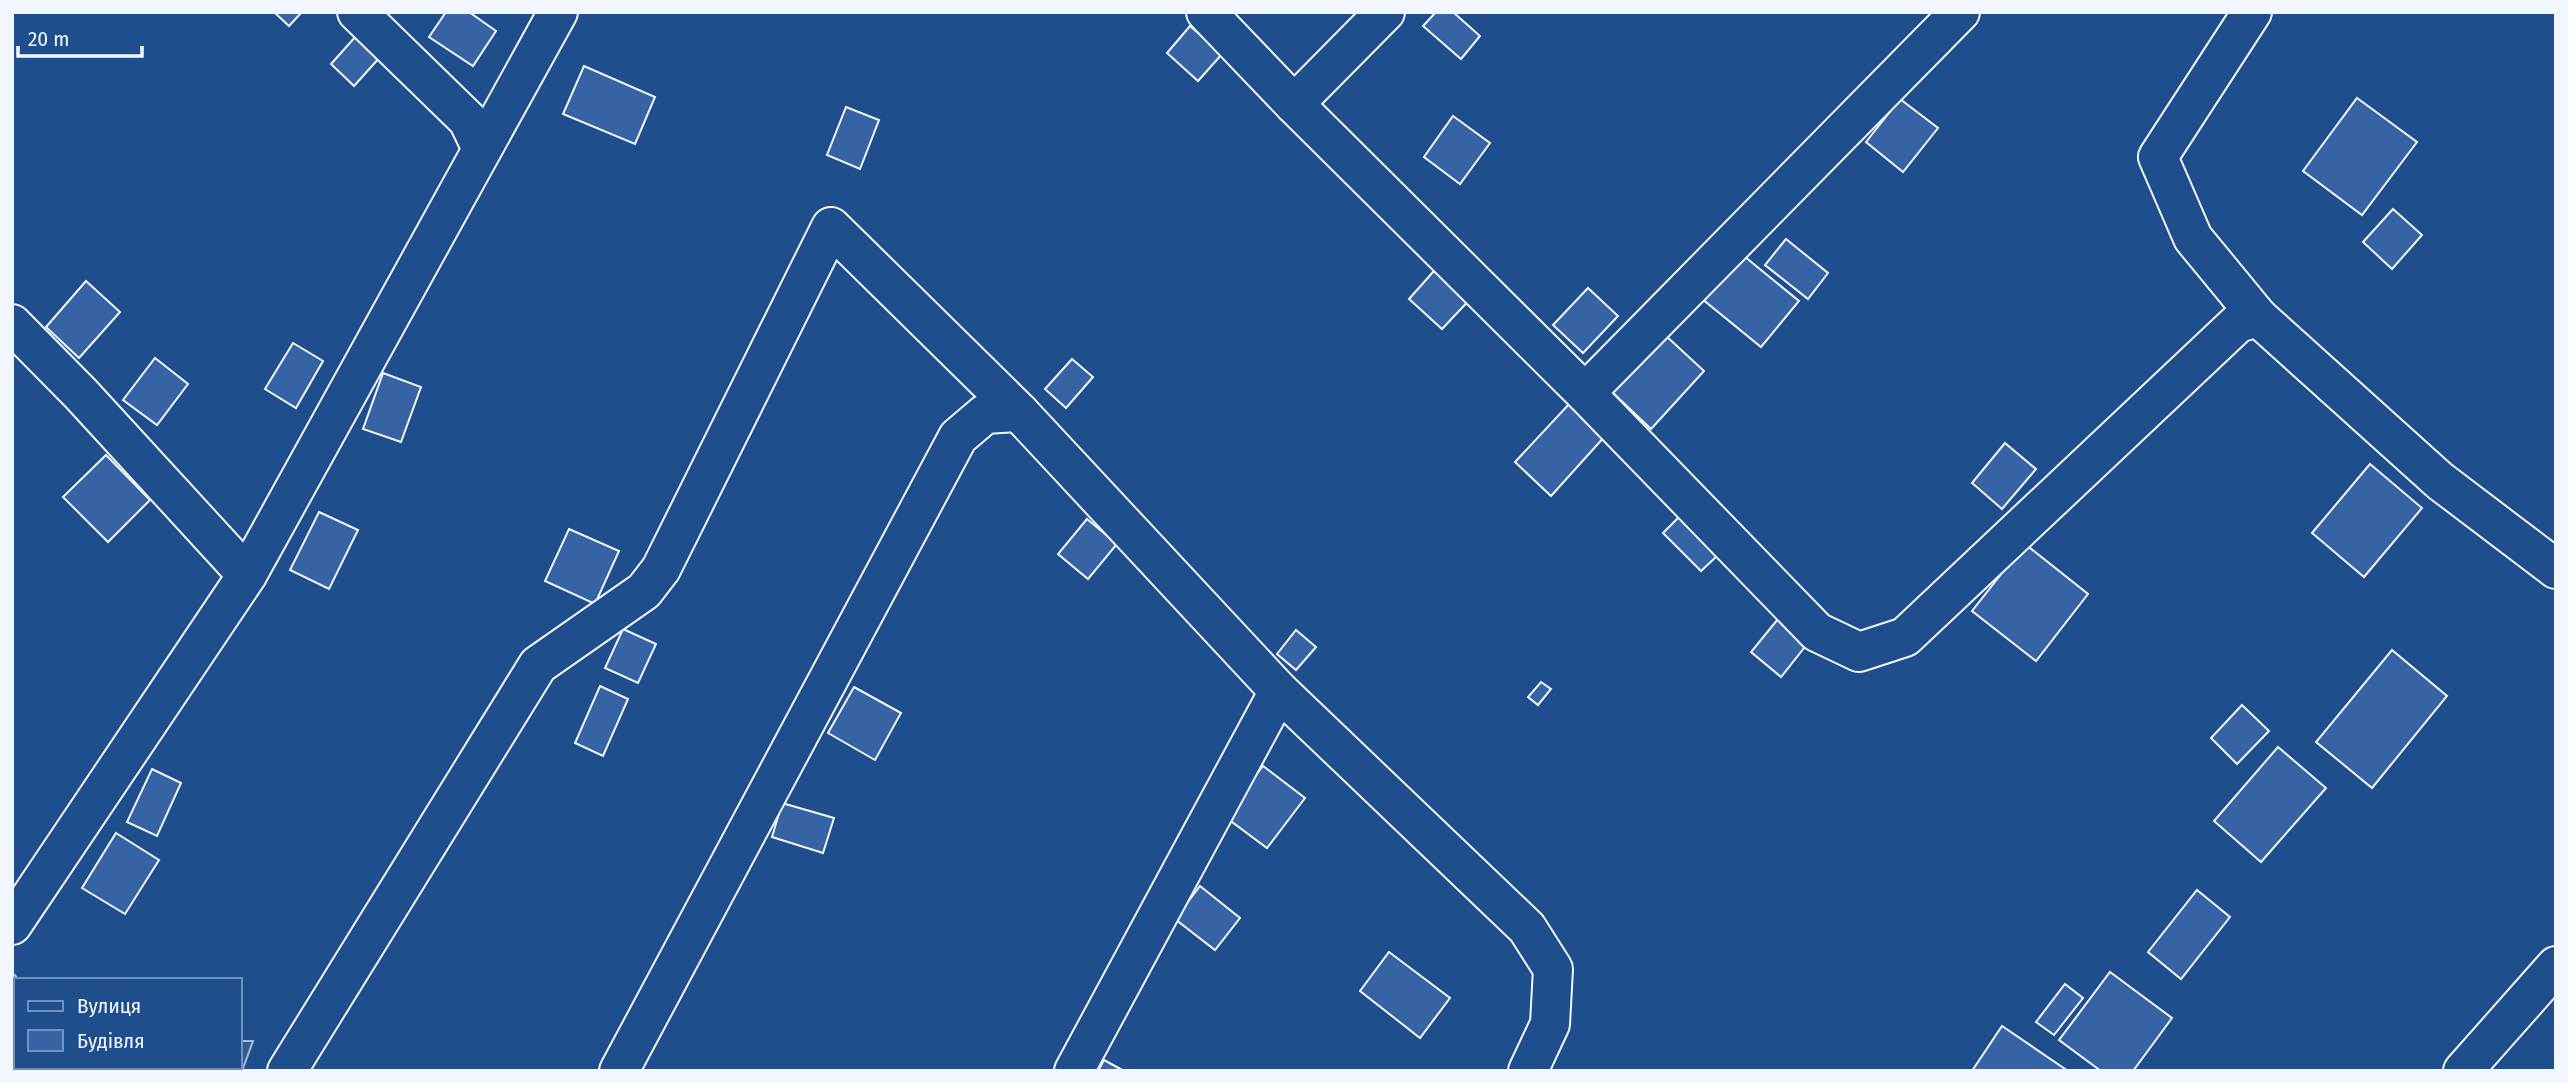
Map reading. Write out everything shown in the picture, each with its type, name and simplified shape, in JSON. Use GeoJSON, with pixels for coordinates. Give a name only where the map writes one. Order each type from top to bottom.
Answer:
{"type":"FeatureCollection","features":[{"type":"Feature","properties":{"kind":"main road"},"geometry":{"type":"LineString","coordinates":[[357,12],[468,120],[482,149]]}},
{"type":"Feature","properties":{"kind":"main road"},"geometry":{"type":"LineString","coordinates":[[12,925],[247,575],[558,12]]}},
{"type":"Feature","properties":{"kind":"main road"},"geometry":{"type":"LineString","coordinates":[[1206,12],[1294,104],[1585,393],[1817,632],[1859,652],[1905,637],[2238,323],[2258,317]]}},
{"type":"Feature","properties":{"kind":"main road"},"geometry":{"type":"LineString","coordinates":[[1294,104],[1385,12]]}},
{"type":"Feature","properties":{"kind":"main road"},"geometry":{"type":"LineString","coordinates":[[1585,393],[1960,12]]}},
{"type":"Feature","properties":{"kind":"main road"},"geometry":{"type":"LineString","coordinates":[[2252,12],[2158,157],[2193,238],[2258,317],[2440,481],[2556,569]]}},
{"type":"Feature","properties":{"kind":"main road"},"geometry":{"type":"LineString","coordinates":[[287,1071],[538,665],[644,591],[661,569],[831,227],[1019,412],[1279,691],[1527,928],[1553,969],[1550,1024],[1528,1071]]}},
{"type":"Feature","properties":{"kind":"main road"},"geometry":{"type":"LineString","coordinates":[[12,324],[81,394],[247,575]]}},
{"type":"Feature","properties":{"kind":"main road"},"geometry":{"type":"LineString","coordinates":[[619,1071],[958,438],[985,414],[1019,412]]}},
{"type":"Feature","properties":{"kind":"main road"},"geometry":{"type":"LineString","coordinates":[[1074,1071],[1279,691]]}},
{"type":"Feature","properties":{"kind":"main road"},"geometry":{"type":"LineString","coordinates":[[2463,1071],[2556,966]]}},
{"type":"Feature","properties":{"kind":"shaded area"},"geometry":{"type":"Polygon","coordinates":[[[15,975],[17,978],[14,978],[14,1069],[242,1069],[242,1041],[253,1041],[242,1071],[12,1071],[12,977],[15,975]]]}},
{"type":"Feature","properties":{"kind":"building"},"geometry":{"type":"Polygon","coordinates":[[[274,12],[302,12],[289,26],[274,12]]]}},
{"type":"Feature","properties":{"kind":"building"},"geometry":{"type":"Polygon","coordinates":[[[446,12],[469,12],[496,31],[473,66],[429,37],[446,12]]]}},
{"type":"Feature","properties":{"kind":"building"},"geometry":{"type":"Polygon","coordinates":[[[1436,12],[1453,12],[1480,36],[1461,59],[1423,26],[1436,12]]]}},
{"type":"Feature","properties":{"kind":"building"},"geometry":{"type":"Polygon","coordinates":[[[365,26],[389,47],[354,86],[331,64],[365,26]]]}},
{"type":"Feature","properties":{"kind":"building"},"geometry":{"type":"Polygon","coordinates":[[[1190,26],[1222,54],[1198,81],[1167,53],[1190,26]]]}},
{"type":"Feature","properties":{"kind":"building"},"geometry":{"type":"Polygon","coordinates":[[[584,66],[655,97],[635,144],[563,114],[584,66]]]}},
{"type":"Feature","properties":{"kind":"building"},"geometry":{"type":"Polygon","coordinates":[[[2357,98],[2417,142],[2362,215],[2303,171],[2357,98]]]}},
{"type":"Feature","properties":{"kind":"building"},"geometry":{"type":"Polygon","coordinates":[[[1900,99],[1938,128],[1903,172],[1866,142],[1900,99]]]}},
{"type":"Feature","properties":{"kind":"building"},"geometry":{"type":"Polygon","coordinates":[[[846,107],[879,120],[860,169],[827,155],[846,107]]]}},
{"type":"Feature","properties":{"kind":"building"},"geometry":{"type":"Polygon","coordinates":[[[1453,116],[1490,143],[1460,184],[1424,157],[1453,116]]]}},
{"type":"Feature","properties":{"kind":"building"},"geometry":{"type":"Polygon","coordinates":[[[2393,209],[2422,235],[2392,269],[2363,242],[2393,209]]]}},
{"type":"Feature","properties":{"kind":"building"},"geometry":{"type":"Polygon","coordinates":[[[1786,239],[1828,273],[1808,299],[1765,265],[1786,239]]]}},
{"type":"Feature","properties":{"kind":"building"},"geometry":{"type":"Polygon","coordinates":[[[1739,252],[1799,301],[1761,347],[1701,298],[1739,252]]]}},
{"type":"Feature","properties":{"kind":"building"},"geometry":{"type":"Polygon","coordinates":[[[1441,263],[1475,294],[1442,329],[1409,299],[1441,263]]]}},
{"type":"Feature","properties":{"kind":"building"},"geometry":{"type":"Polygon","coordinates":[[[86,281],[120,312],[79,358],[46,327],[86,281]]]}},
{"type":"Feature","properties":{"kind":"building"},"geometry":{"type":"Polygon","coordinates":[[[1588,288],[1618,316],[1583,353],[1553,325],[1588,288]]]}},
{"type":"Feature","properties":{"kind":"building"},"geometry":{"type":"Polygon","coordinates":[[[1664,334],[1704,371],[1651,429],[1611,391],[1664,334]]]}},
{"type":"Feature","properties":{"kind":"building"},"geometry":{"type":"Polygon","coordinates":[[[293,343],[323,361],[296,408],[265,389],[293,343]]]}},
{"type":"Feature","properties":{"kind":"building"},"geometry":{"type":"Polygon","coordinates":[[[155,358],[188,384],[157,425],[123,400],[155,358]]]}},
{"type":"Feature","properties":{"kind":"building"},"geometry":{"type":"Polygon","coordinates":[[[1072,359],[1093,377],[1066,408],[1045,389],[1072,359]]]}},
{"type":"Feature","properties":{"kind":"building"},"geometry":{"type":"Polygon","coordinates":[[[383,373],[421,387],[401,442],[363,429],[383,373]]]}},
{"type":"Feature","properties":{"kind":"building"},"geometry":{"type":"Polygon","coordinates":[[[1571,402],[1606,435],[1551,496],[1515,462],[1571,402]]]}},
{"type":"Feature","properties":{"kind":"building"},"geometry":{"type":"Polygon","coordinates":[[[2005,443],[2036,469],[2002,509],[1972,483],[2005,443]]]}},
{"type":"Feature","properties":{"kind":"building"},"geometry":{"type":"Polygon","coordinates":[[[106,455],[150,500],[108,542],[63,497],[106,455]]]}},
{"type":"Feature","properties":{"kind":"building"},"geometry":{"type":"Polygon","coordinates":[[[2370,464],[2422,508],[2364,577],[2312,533],[2370,464]]]}},
{"type":"Feature","properties":{"kind":"building"},"geometry":{"type":"Polygon","coordinates":[[[319,512],[358,530],[329,589],[290,570],[319,512]]]}},
{"type":"Feature","properties":{"kind":"building"},"geometry":{"type":"Polygon","coordinates":[[[1679,517],[1717,556],[1701,571],[1663,533],[1679,517]]]}},
{"type":"Feature","properties":{"kind":"building"},"geometry":{"type":"Polygon","coordinates":[[[1087,519],[1117,544],[1088,579],[1058,554],[1087,519]]]}},
{"type":"Feature","properties":{"kind":"building"},"geometry":{"type":"Polygon","coordinates":[[[569,529],[619,551],[595,604],[545,581],[569,529]]]}},
{"type":"Feature","properties":{"kind":"building"},"geometry":{"type":"Polygon","coordinates":[[[2025,544],[2088,594],[2036,661],[1972,611],[2025,544]]]}},
{"type":"Feature","properties":{"kind":"building"},"geometry":{"type":"Polygon","coordinates":[[[1778,619],[1808,643],[1781,677],[1751,652],[1778,619]]]}},
{"type":"Feature","properties":{"kind":"building"},"geometry":{"type":"Polygon","coordinates":[[[623,629],[656,644],[638,683],[605,668],[623,629]]]}},
{"type":"Feature","properties":{"kind":"building"},"geometry":{"type":"Polygon","coordinates":[[[1296,630],[1316,647],[1296,670],[1277,654],[1296,630]]]}},
{"type":"Feature","properties":{"kind":"building"},"geometry":{"type":"Polygon","coordinates":[[[2392,650],[2447,696],[2372,788],[2316,742],[2392,650]]]}},
{"type":"Feature","properties":{"kind":"building"},"geometry":{"type":"Polygon","coordinates":[[[1541,682],[1551,689],[1538,705],[1528,697],[1541,682]]]}},
{"type":"Feature","properties":{"kind":"building"},"geometry":{"type":"Polygon","coordinates":[[[600,686],[628,699],[603,756],[575,743],[600,686]]]}},
{"type":"Feature","properties":{"kind":"building"},"geometry":{"type":"Polygon","coordinates":[[[854,687],[901,713],[875,760],[828,733],[854,687]]]}},
{"type":"Feature","properties":{"kind":"building"},"geometry":{"type":"Polygon","coordinates":[[[2242,705],[2269,731],[2237,764],[2211,738],[2242,705]]]}},
{"type":"Feature","properties":{"kind":"building"},"geometry":{"type":"Polygon","coordinates":[[[2278,747],[2326,788],[2261,862],[2214,821],[2278,747]]]}},
{"type":"Feature","properties":{"kind":"building"},"geometry":{"type":"Polygon","coordinates":[[[1263,766],[1305,798],[1267,848],[1224,816],[1263,766]]]}},
{"type":"Feature","properties":{"kind":"building"},"geometry":{"type":"Polygon","coordinates":[[[152,769],[181,783],[157,836],[127,822],[152,769]]]}},
{"type":"Feature","properties":{"kind":"building"},"geometry":{"type":"Polygon","coordinates":[[[782,803],[834,818],[823,853],[772,837],[782,803]]]}},
{"type":"Feature","properties":{"kind":"building"},"geometry":{"type":"Polygon","coordinates":[[[116,833],[159,860],[125,914],[82,888],[116,833]]]}},
{"type":"Feature","properties":{"kind":"building"},"geometry":{"type":"Polygon","coordinates":[[[1200,886],[1240,918],[1215,950],[1175,919],[1200,886]]]}},
{"type":"Feature","properties":{"kind":"building"},"geometry":{"type":"Polygon","coordinates":[[[2197,890],[2230,917],[2181,979],[2148,952],[2197,890]]]}},
{"type":"Feature","properties":{"kind":"building"},"geometry":{"type":"Polygon","coordinates":[[[1389,952],[1450,998],[1420,1038],[1360,991],[1389,952]]]}},
{"type":"Feature","properties":{"kind":"building"},"geometry":{"type":"Polygon","coordinates":[[[2110,972],[2172,1018],[2133,1071],[2101,1071],[2059,1040],[2110,972]]]}},
{"type":"Feature","properties":{"kind":"building"},"geometry":{"type":"Polygon","coordinates":[[[2065,984],[2083,998],[2054,1035],[2036,1022],[2065,984]]]}},
{"type":"Feature","properties":{"kind":"building"},"geometry":{"type":"Polygon","coordinates":[[[2002,1026],[2068,1071],[1972,1071],[2002,1026]]]}},
{"type":"Feature","properties":{"kind":"building"},"geometry":{"type":"Polygon","coordinates":[[[1104,1060],[1124,1071],[1098,1071],[1104,1060]]]}}]}
